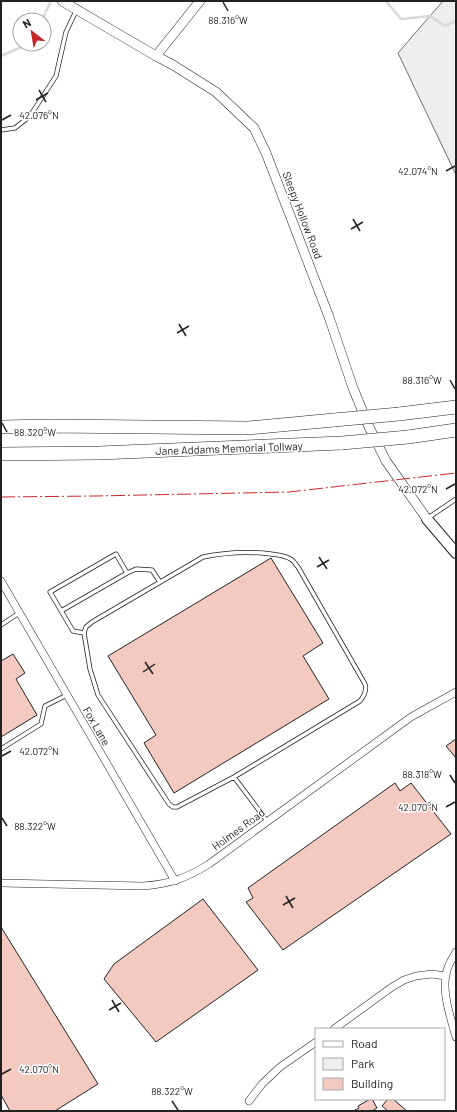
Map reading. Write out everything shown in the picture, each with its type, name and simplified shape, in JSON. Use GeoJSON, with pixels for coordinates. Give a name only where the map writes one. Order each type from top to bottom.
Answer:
{"type":"FeatureCollection","features":[{"type":"Feature","properties":{"kind":"highway","name":"Jane Addams Memorial Tollway"},"geometry":{"type":"LineString","coordinates":[[1,427],[248,428],[399,414],[456,407]]}},
{"type":"Feature","properties":{"kind":"highway","name":"Jane Addams Memorial Tollway"},"geometry":{"type":"LineString","coordinates":[[1,454],[99,453],[342,443],[408,437],[456,430]]}},
{"type":"Feature","properties":{"kind":"main road"},"geometry":{"type":"LineString","coordinates":[[427,519],[456,553]]}},
{"type":"Feature","properties":{"kind":"street","name":"Sleepy Hollow Road"},"geometry":{"type":"LineString","coordinates":[[62,1],[173,65],[216,92],[254,128],[266,153],[293,223],[329,317],[352,388],[369,427],[386,461],[427,519]]}},
{"type":"Feature","properties":{"kind":"street"},"geometry":{"type":"LineString","coordinates":[[156,56],[200,1]]}},
{"type":"Feature","properties":{"kind":"street","name":"Fox Lane"},"geometry":{"type":"LineString","coordinates":[[1,581],[175,881]]}},
{"type":"Feature","properties":{"kind":"street","name":"Holmes Road"},"geometry":{"type":"LineString","coordinates":[[1,883],[143,886],[175,881],[197,871],[411,717],[456,692]]}},
{"type":"Feature","properties":{"kind":"street"},"geometry":{"type":"LineString","coordinates":[[456,952],[449,964],[445,976],[445,990],[448,1007],[456,1037]]}},
{"type":"Feature","properties":{"kind":"street"},"geometry":{"type":"LineString","coordinates":[[335,1028],[392,986],[404,980],[416,976],[432,974],[445,976]]}},
{"type":"Feature","properties":{"kind":"street"},"geometry":{"type":"LineString","coordinates":[[249,1101],[262,1084],[280,1068],[315,1043]]}},
{"type":"Feature","properties":{"kind":"lane"},"geometry":{"type":"LineString","coordinates":[[1,130],[15,128],[30,116],[56,76],[66,32],[77,10]]}},
{"type":"Feature","properties":{"kind":"lane"},"geometry":{"type":"LineString","coordinates":[[427,519],[456,499]]}},
{"type":"Feature","properties":{"kind":"lane"},"geometry":{"type":"LineString","coordinates":[[237,552],[284,556],[292,560],[302,574],[365,684],[365,693],[360,701],[234,777],[177,807],[173,807],[168,804],[98,695],[90,669],[84,633],[86,627],[92,622],[203,557],[237,552]]}},
{"type":"Feature","properties":{"kind":"lane"},"geometry":{"type":"LineString","coordinates":[[84,633],[73,631],[50,592],[116,554],[128,572]]}},
{"type":"Feature","properties":{"kind":"lane"},"geometry":{"type":"LineString","coordinates":[[61,611],[128,572],[136,569],[152,570],[160,582]]}},
{"type":"Feature","properties":{"kind":"lane"},"geometry":{"type":"LineString","coordinates":[[1,624],[19,613]]}},
{"type":"Feature","properties":{"kind":"lane"},"geometry":{"type":"LineString","coordinates":[[1,749],[42,724],[45,706],[67,695]]}},
{"type":"Feature","properties":{"kind":"lane"},"geometry":{"type":"LineString","coordinates":[[234,777],[267,821]]}},
{"type":"Feature","properties":{"kind":"green space"},"geometry":{"type":"Polygon","coordinates":[[[443,1],[456,1],[456,175],[398,53],[443,1]]]}},
{"type":"Feature","properties":{"kind":"building"},"geometry":{"type":"Polygon","coordinates":[[[271,558],[323,643],[303,656],[329,699],[174,793],[144,743],[156,735],[108,656],[271,558]]]}},
{"type":"Feature","properties":{"kind":"building"},"geometry":{"type":"Polygon","coordinates":[[[13,654],[25,673],[16,679],[37,715],[1,737],[1,661],[13,654]]]}},
{"type":"Feature","properties":{"kind":"building"},"geometry":{"type":"Polygon","coordinates":[[[456,739],[456,758],[446,746],[456,739]]]}},
{"type":"Feature","properties":{"kind":"building"},"geometry":{"type":"Polygon","coordinates":[[[395,783],[400,791],[411,783],[451,834],[283,950],[246,902],[253,898],[248,888],[395,783]]]}},
{"type":"Feature","properties":{"kind":"building"},"geometry":{"type":"Polygon","coordinates":[[[203,899],[258,970],[156,1042],[104,979],[114,964],[203,899]]]}},
{"type":"Feature","properties":{"kind":"building"},"geometry":{"type":"Polygon","coordinates":[[[1,927],[98,1084],[55,1111],[10,1111],[1,1095],[1,927]]]}},
{"type":"Feature","properties":{"kind":"building"},"geometry":{"type":"Polygon","coordinates":[[[368,1100],[373,1100],[377,1108],[372,1111],[353,1111],[359,1108],[358,1106],[368,1100]]]}},
{"type":"Feature","properties":{"kind":"building"},"geometry":{"type":"Polygon","coordinates":[[[387,1100],[394,1100],[407,1111],[388,1111],[382,1106],[387,1100]]]}},
{"type":"Feature","properties":{"kind":"waterway"},"geometry":{"type":"LineString","coordinates":[[46,12],[51,1]]}},
{"type":"Feature","properties":{"kind":"waterway"},"geometry":{"type":"LineString","coordinates":[[386,1],[401,19],[430,16],[445,26],[456,21]]}},
{"type":"Feature","properties":{"kind":"waterway"},"geometry":{"type":"LineString","coordinates":[[1,56],[12,51]]}},
{"type":"Feature","properties":{"kind":"power"},"geometry":{"type":"LineString","coordinates":[[1,497],[289,492],[456,473]]}}]}
